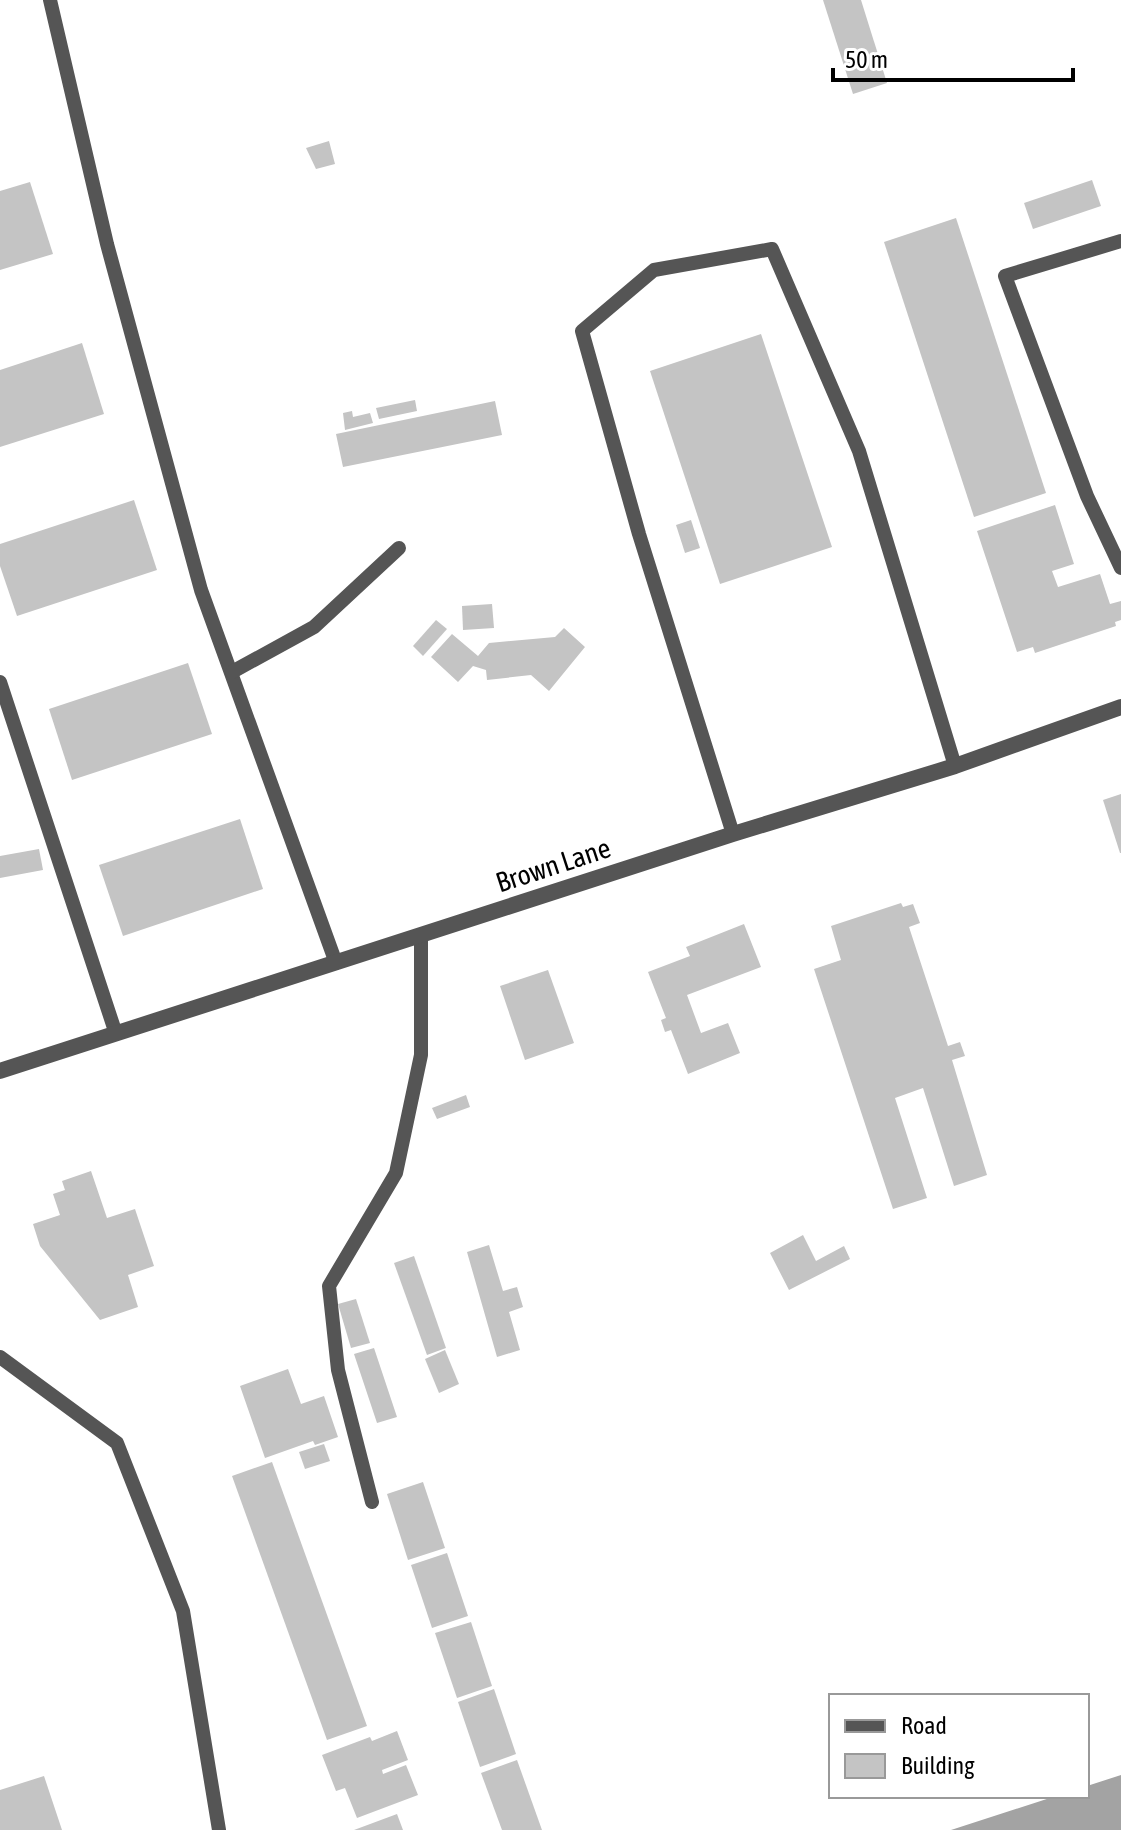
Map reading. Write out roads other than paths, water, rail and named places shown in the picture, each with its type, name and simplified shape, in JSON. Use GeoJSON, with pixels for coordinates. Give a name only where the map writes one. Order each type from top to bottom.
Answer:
{"type":"FeatureCollection","features":[{"type":"Feature","properties":{"kind":"street","name":"Brown Lane"},"geometry":{"type":"LineString","coordinates":[[0,1071],[733,834],[955,766],[1121,707]]}},
{"type":"Feature","properties":{"kind":"lane"},"geometry":{"type":"LineString","coordinates":[[50,0],[107,244],[201,590],[336,963]]}},
{"type":"Feature","properties":{"kind":"lane"},"geometry":{"type":"LineString","coordinates":[[1121,241],[1005,276],[1087,496],[1121,568]]}},
{"type":"Feature","properties":{"kind":"lane"},"geometry":{"type":"LineString","coordinates":[[733,834],[639,534],[582,331],[654,270],[772,249],[859,451],[955,766]]}},
{"type":"Feature","properties":{"kind":"lane"},"geometry":{"type":"LineString","coordinates":[[232,672],[314,627],[399,548]]}},
{"type":"Feature","properties":{"kind":"lane"},"geometry":{"type":"LineString","coordinates":[[0,682],[116,1034]]}},
{"type":"Feature","properties":{"kind":"lane"},"geometry":{"type":"LineString","coordinates":[[372,1502],[338,1370],[329,1286],[396,1173],[421,1055],[421,935]]}},
{"type":"Feature","properties":{"kind":"lane"},"geometry":{"type":"LineString","coordinates":[[0,1357],[117,1443],[183,1611],[219,1830]]}}]}
